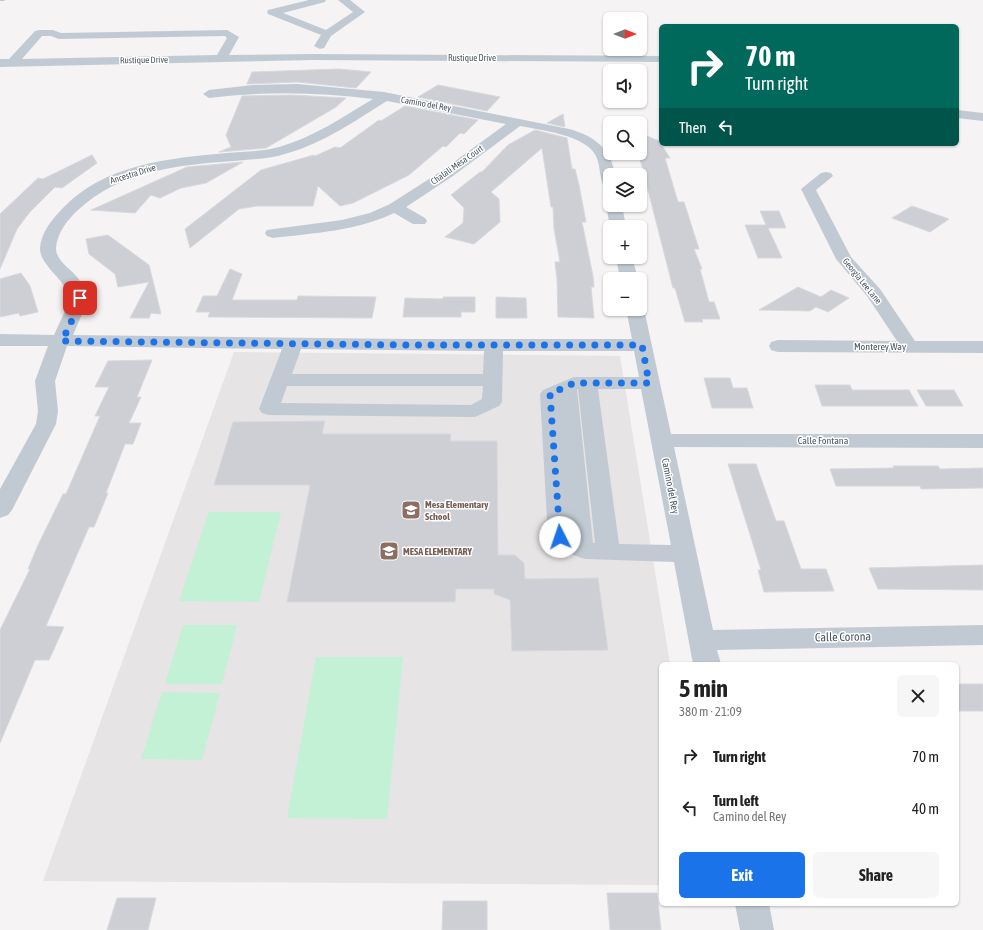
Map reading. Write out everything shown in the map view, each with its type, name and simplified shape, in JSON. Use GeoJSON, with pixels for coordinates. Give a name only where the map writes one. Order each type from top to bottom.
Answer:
{"type":"FeatureCollection","features":[{"type":"Feature","properties":{"kind":"street"},"geometry":{"type":"LineString","coordinates":[[321,0],[272,12],[327,34]]}},
{"type":"Feature","properties":{"kind":"street"},"geometry":{"type":"LineString","coordinates":[[313,57],[327,34],[360,12],[342,0]]}},
{"type":"Feature","properties":{"kind":"street"},"geometry":{"type":"LineString","coordinates":[[6,63],[39,33],[47,32],[59,36],[227,33],[233,37],[221,59]]}},
{"type":"Feature","properties":{"kind":"street","name":"Rustique Drive"},"geometry":{"type":"LineString","coordinates":[[6,63],[313,57],[659,59]]}},
{"type":"Feature","properties":{"kind":"street","name":"Camino del Rey"},"geometry":{"type":"LineString","coordinates":[[209,94],[238,89],[309,88],[333,89],[384,97],[572,134],[596,147],[604,157],[606,168]]}},
{"type":"Feature","properties":{"kind":"street","name":"Ancestra Drive"},"geometry":{"type":"LineString","coordinates":[[0,510],[46,424],[49,414],[49,405],[45,381],[51,362],[75,314],[80,298],[72,281],[52,261],[48,249],[52,236],[61,218],[74,204],[91,191],[110,180],[134,172],[185,161],[262,155],[284,150],[301,144],[384,97]]}},
{"type":"Feature","properties":{"kind":"street"},"geometry":{"type":"LineString","coordinates":[[959,114],[983,117]]}},
{"type":"Feature","properties":{"kind":"street","name":"Chalali Mesa Court"},"geometry":{"type":"LineString","coordinates":[[273,233],[343,225],[376,216],[395,207],[448,173],[517,122]]}},
{"type":"Feature","properties":{"kind":"street","name":"Georgia Lee Lane"},"geometry":{"type":"LineString","coordinates":[[826,176],[808,189],[844,259],[874,293],[910,346]]}},
{"type":"Feature","properties":{"kind":"street"},"geometry":{"type":"LineString","coordinates":[[395,207],[420,221]]}},
{"type":"Feature","properties":{"kind":"street","name":"Camino del Rey"},"geometry":{"type":"LineString","coordinates":[[636,316],[704,652]]}},
{"type":"Feature","properties":{"kind":"street"},"geometry":{"type":"LineString","coordinates":[[0,340],[293,344],[642,345]]}},
{"type":"Feature","properties":{"kind":"street"},"geometry":{"type":"LineString","coordinates":[[293,344],[269,409],[475,411],[492,402],[494,345]]}},
{"type":"Feature","properties":{"kind":"street","name":"Monterey Way"},"geometry":{"type":"LineString","coordinates":[[778,346],[983,347]]}},
{"type":"Feature","properties":{"kind":"street"},"geometry":{"type":"LineString","coordinates":[[280,380],[493,380]]}},
{"type":"Feature","properties":{"kind":"street"},"geometry":{"type":"LineString","coordinates":[[649,383],[577,384],[550,394],[560,537],[586,551],[685,554]]}},
{"type":"Feature","properties":{"kind":"street"},"geometry":{"type":"LineString","coordinates":[[577,384],[608,552]]}},
{"type":"Feature","properties":{"kind":"street","name":"Calle Fontana"},"geometry":{"type":"LineString","coordinates":[[662,440],[983,441]]}},
{"type":"Feature","properties":{"kind":"street","name":"Calle Corona"},"geometry":{"type":"LineString","coordinates":[[704,652],[983,635]]}},
{"type":"Feature","properties":{"kind":"street"},"geometry":{"type":"LineString","coordinates":[[752,906],[757,930]]}},
{"type":"Feature","properties":{"kind":"shaded area","name":"Mesa Elementary School"},"geometry":{"type":"Polygon","coordinates":[[[234,352],[620,356],[670,662],[659,662],[659,885],[43,881],[234,352]]]}},
{"type":"Feature","properties":{"kind":"green space"},"geometry":{"type":"Polygon","coordinates":[[[209,512],[281,512],[259,602],[179,601],[209,512]]]}},
{"type":"Feature","properties":{"kind":"green space"},"geometry":{"type":"Polygon","coordinates":[[[183,625],[237,625],[222,684],[165,684],[183,625]]]}},
{"type":"Feature","properties":{"kind":"green space"},"geometry":{"type":"Polygon","coordinates":[[[316,657],[403,657],[387,819],[287,818],[316,657]]]}},
{"type":"Feature","properties":{"kind":"green space"},"geometry":{"type":"Polygon","coordinates":[[[162,692],[220,693],[202,760],[141,759],[162,692]]]}},
{"type":"Feature","properties":{"kind":"building"},"geometry":{"type":"Polygon","coordinates":[[[339,69],[371,72],[356,88],[297,82],[247,84],[252,72],[339,69]]]}},
{"type":"Feature","properties":{"kind":"building"},"geometry":{"type":"Polygon","coordinates":[[[438,85],[500,97],[487,111],[418,97],[438,85]]]}},
{"type":"Feature","properties":{"kind":"building"},"geometry":{"type":"Polygon","coordinates":[[[291,95],[346,98],[336,107],[266,148],[219,152],[231,147],[226,135],[242,96],[291,95]]]}},
{"type":"Feature","properties":{"kind":"building"},"geometry":{"type":"Polygon","coordinates":[[[405,106],[478,120],[464,134],[460,133],[446,147],[443,146],[409,175],[353,203],[340,206],[318,186],[313,206],[257,206],[239,209],[190,248],[185,229],[261,170],[314,155],[315,156],[335,147],[340,148],[379,120],[381,121],[405,106]]]}},
{"type":"Feature","properties":{"kind":"building"},"geometry":{"type":"Polygon","coordinates":[[[563,114],[565,127],[547,123],[563,114]]]}},
{"type":"Feature","properties":{"kind":"building"},"geometry":{"type":"Polygon","coordinates":[[[535,130],[567,138],[572,169],[575,169],[586,222],[582,222],[593,276],[594,287],[591,287],[594,318],[558,317],[555,262],[560,262],[554,229],[553,207],[551,207],[542,148],[491,192],[499,199],[500,222],[474,244],[445,237],[463,223],[464,208],[451,195],[482,172],[508,145],[535,130]]]}},
{"type":"Feature","properties":{"kind":"building"},"geometry":{"type":"Polygon","coordinates":[[[647,136],[659,141],[659,146],[662,146],[670,158],[665,158],[678,202],[684,202],[699,249],[694,249],[702,269],[700,269],[709,302],[714,302],[720,319],[702,319],[703,322],[685,322],[675,288],[673,288],[647,186],[647,168],[642,168],[640,160],[647,160],[647,136]]]}},
{"type":"Feature","properties":{"kind":"building"},"geometry":{"type":"Polygon","coordinates":[[[92,155],[97,163],[62,188],[55,187],[29,213],[17,229],[0,269],[0,214],[38,178],[43,179],[92,155]]]}},
{"type":"Feature","properties":{"kind":"building"},"geometry":{"type":"Polygon","coordinates":[[[243,162],[206,183],[181,188],[160,198],[151,195],[135,213],[91,210],[187,167],[243,162]]]}},
{"type":"Feature","properties":{"kind":"building"},"geometry":{"type":"Polygon","coordinates":[[[912,206],[949,219],[930,232],[892,218],[912,206]]]}},
{"type":"Feature","properties":{"kind":"building"},"geometry":{"type":"Polygon","coordinates":[[[760,211],[779,211],[786,228],[768,228],[782,258],[758,258],[745,225],[766,225],[760,211]]]}},
{"type":"Feature","properties":{"kind":"building"},"geometry":{"type":"Polygon","coordinates":[[[108,235],[149,265],[161,314],[151,313],[149,318],[130,318],[149,282],[118,287],[115,274],[89,254],[86,239],[108,235]]]}},
{"type":"Feature","properties":{"kind":"building"},"geometry":{"type":"Polygon","coordinates":[[[230,269],[242,274],[232,300],[297,300],[298,296],[376,297],[372,318],[208,317],[210,312],[196,312],[203,296],[217,296],[230,269]]]}},
{"type":"Feature","properties":{"kind":"building"},"geometry":{"type":"Polygon","coordinates":[[[21,273],[30,286],[38,312],[20,316],[19,313],[0,317],[0,279],[21,273]]]}},
{"type":"Feature","properties":{"kind":"building"},"geometry":{"type":"Polygon","coordinates":[[[798,287],[821,297],[831,290],[849,298],[828,312],[816,307],[810,311],[759,310],[798,287]]]}},
{"type":"Feature","properties":{"kind":"building"},"geometry":{"type":"Polygon","coordinates":[[[443,297],[475,297],[475,312],[461,312],[461,317],[403,317],[405,298],[443,299],[443,297]]]}},
{"type":"Feature","properties":{"kind":"building"},"geometry":{"type":"Polygon","coordinates":[[[496,297],[526,298],[527,318],[496,318],[496,297]]]}},
{"type":"Feature","properties":{"kind":"building"},"geometry":{"type":"Polygon","coordinates":[[[152,360],[137,397],[141,397],[129,423],[141,423],[133,444],[125,444],[106,493],[108,493],[94,527],[89,527],[46,626],[64,627],[49,660],[35,660],[0,743],[0,630],[30,569],[28,569],[38,545],[63,494],[66,494],[100,416],[95,416],[109,387],[95,387],[108,361],[152,360]]]}},
{"type":"Feature","properties":{"kind":"building"},"geometry":{"type":"Polygon","coordinates":[[[704,378],[730,378],[733,388],[747,388],[753,408],[712,408],[704,378]]]}},
{"type":"Feature","properties":{"kind":"building"},"geometry":{"type":"Polygon","coordinates":[[[815,385],[850,385],[852,390],[909,390],[918,406],[822,406],[815,385]]]}},
{"type":"Feature","properties":{"kind":"building"},"geometry":{"type":"Polygon","coordinates":[[[917,390],[954,390],[963,406],[926,406],[917,390]]]}},
{"type":"Feature","properties":{"kind":"building"},"geometry":{"type":"Polygon","coordinates":[[[325,421],[322,434],[451,434],[450,441],[497,441],[498,555],[515,555],[524,563],[525,579],[598,578],[608,650],[512,651],[510,600],[494,594],[494,589],[456,589],[455,602],[287,602],[310,485],[214,485],[233,422],[325,421]]]}},
{"type":"Feature","properties":{"kind":"building"},"geometry":{"type":"Polygon","coordinates":[[[728,464],[756,464],[776,521],[784,521],[801,569],[826,569],[834,591],[764,592],[758,570],[761,570],[728,464]]]}},
{"type":"Feature","properties":{"kind":"building"},"geometry":{"type":"Polygon","coordinates":[[[893,466],[938,466],[940,469],[983,468],[983,488],[921,489],[920,486],[836,486],[830,469],[894,468],[893,466]]]}},
{"type":"Feature","properties":{"kind":"building"},"geometry":{"type":"Polygon","coordinates":[[[983,565],[983,590],[878,589],[869,568],[983,565]]]}},
{"type":"Feature","properties":{"kind":"building"},"geometry":{"type":"Polygon","coordinates":[[[959,684],[983,684],[983,711],[959,711],[959,684]]]}},
{"type":"Feature","properties":{"kind":"building"},"geometry":{"type":"Polygon","coordinates":[[[607,893],[657,893],[661,930],[610,930],[607,893]]]}},
{"type":"Feature","properties":{"kind":"building"},"geometry":{"type":"Polygon","coordinates":[[[117,898],[156,898],[148,930],[107,930],[117,898]]]}},
{"type":"Feature","properties":{"kind":"building"},"geometry":{"type":"Polygon","coordinates":[[[443,901],[487,901],[487,930],[442,930],[443,901]]]}},
{"type":"Feature","properties":{"kind":"place","name":"Mesa Elementary School"},"geometry":{"type":"Point","coordinates":[411,510]}},
{"type":"Feature","properties":{"kind":"place","name":"MESA ELEMENTARY"},"geometry":{"type":"Point","coordinates":[389,551]}},
{"type":"Feature","properties":{"kind":"route"},"geometry":{"type":"LineString","coordinates":[[80,298],[75,314],[62,341],[410,345],[642,345],[649,383],[574,383],[550,394],[560,537]]}}]}
